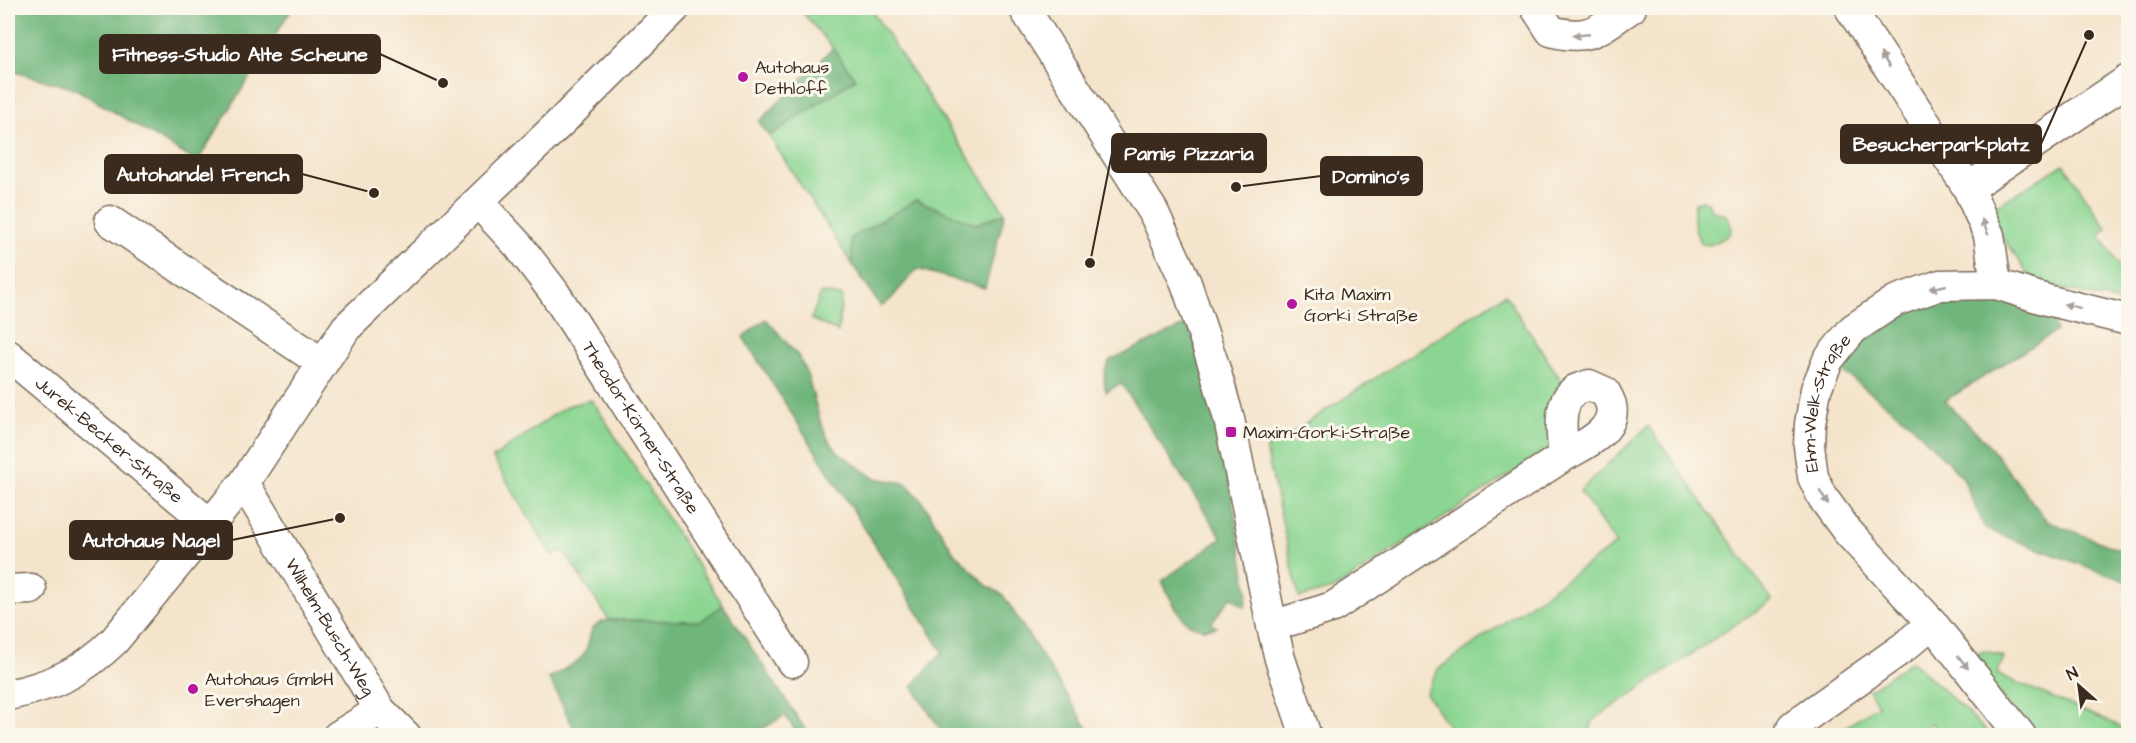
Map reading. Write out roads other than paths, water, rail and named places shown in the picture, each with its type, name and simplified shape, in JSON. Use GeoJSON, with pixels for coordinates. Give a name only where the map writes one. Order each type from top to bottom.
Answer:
{"type":"FeatureCollection","features":[{"type":"Feature","properties":{"kind":"street"},"geometry":{"type":"LineString","coordinates":[[8,695],[57,681],[97,657],[114,640],[244,483],[346,328],[675,8]]}},
{"type":"Feature","properties":{"kind":"street"},"geometry":{"type":"LineString","coordinates":[[1024,8],[1153,211],[1186,283],[1214,366],[1228,418],[1280,659],[1306,735]]}},
{"type":"Feature","properties":{"kind":"street"},"geometry":{"type":"LineString","coordinates":[[1536,8],[1551,30],[1569,36],[1591,34],[1631,8]]}},
{"type":"Feature","properties":{"kind":"street"},"geometry":{"type":"LineString","coordinates":[[1850,8],[1968,188],[1989,235],[1996,284]]}},
{"type":"Feature","properties":{"kind":"street"},"geometry":{"type":"LineString","coordinates":[[1968,188],[2128,80]]}},
{"type":"Feature","properties":{"kind":"street","name":"Theodor-Körner-Straße"},"geometry":{"type":"LineString","coordinates":[[478,202],[518,245],[554,292],[792,662]]}},
{"type":"Feature","properties":{"kind":"street"},"geometry":{"type":"LineString","coordinates":[[110,221],[322,363]]}},
{"type":"Feature","properties":{"kind":"street","name":"Ehm-Welk-Straße"},"geometry":{"type":"LineString","coordinates":[[2021,735],[1932,623],[1847,531],[1823,498],[1813,477],[1809,446],[1816,389],[1828,360],[1854,329],[1895,301],[1940,285],[1996,284],[2047,300],[2128,320]]}},
{"type":"Feature","properties":{"kind":"street","name":"Jurek-Becker-Straße"},"geometry":{"type":"LineString","coordinates":[[8,355],[210,524]]}},
{"type":"Feature","properties":{"kind":"street"},"geometry":{"type":"LineString","coordinates":[[1272,626],[1333,607],[1563,456]]}},
{"type":"Feature","properties":{"kind":"street","name":"Wilhelm-Busch-Weg"},"geometry":{"type":"LineString","coordinates":[[244,483],[380,710],[406,735]]}},
{"type":"Feature","properties":{"kind":"street"},"geometry":{"type":"LineString","coordinates":[[1789,735],[1793,726],[1904,647],[1932,623]]}},
{"type":"Feature","properties":{"kind":"street","name":"Wilhelm-Busch-Weg"},"geometry":{"type":"LineString","coordinates":[[338,735],[380,710]]}},
{"type":"Feature","properties":{"kind":"place","name":"Besucherparkplatz"},"geometry":{"type":"Point","coordinates":[2089,35]}},
{"type":"Feature","properties":{"kind":"place","name":"Autohaus Dethloff"},"geometry":{"type":"Point","coordinates":[743,77]}},
{"type":"Feature","properties":{"kind":"place","name":"Fitness-Studio Alte Scheune"},"geometry":{"type":"Point","coordinates":[443,83]}},
{"type":"Feature","properties":{"kind":"place","name":"Domino's"},"geometry":{"type":"Point","coordinates":[1236,187]}},
{"type":"Feature","properties":{"kind":"place","name":"Autohandel French"},"geometry":{"type":"Point","coordinates":[374,193]}},
{"type":"Feature","properties":{"kind":"place","name":"Pamis Pizzaria"},"geometry":{"type":"Point","coordinates":[1090,263]}},
{"type":"Feature","properties":{"kind":"place","name":"Kita Maxim Gorki Straße"},"geometry":{"type":"Point","coordinates":[1292,304]}},
{"type":"Feature","properties":{"kind":"place","name":"Maxim-Gorki-Straße"},"geometry":{"type":"Point","coordinates":[1231,432]}},
{"type":"Feature","properties":{"kind":"place","name":"Autohaus Nagel"},"geometry":{"type":"Point","coordinates":[340,518]}},
{"type":"Feature","properties":{"kind":"place","name":"Autohaus GmbH Evershagen"},"geometry":{"type":"Point","coordinates":[193,689]}}]}
